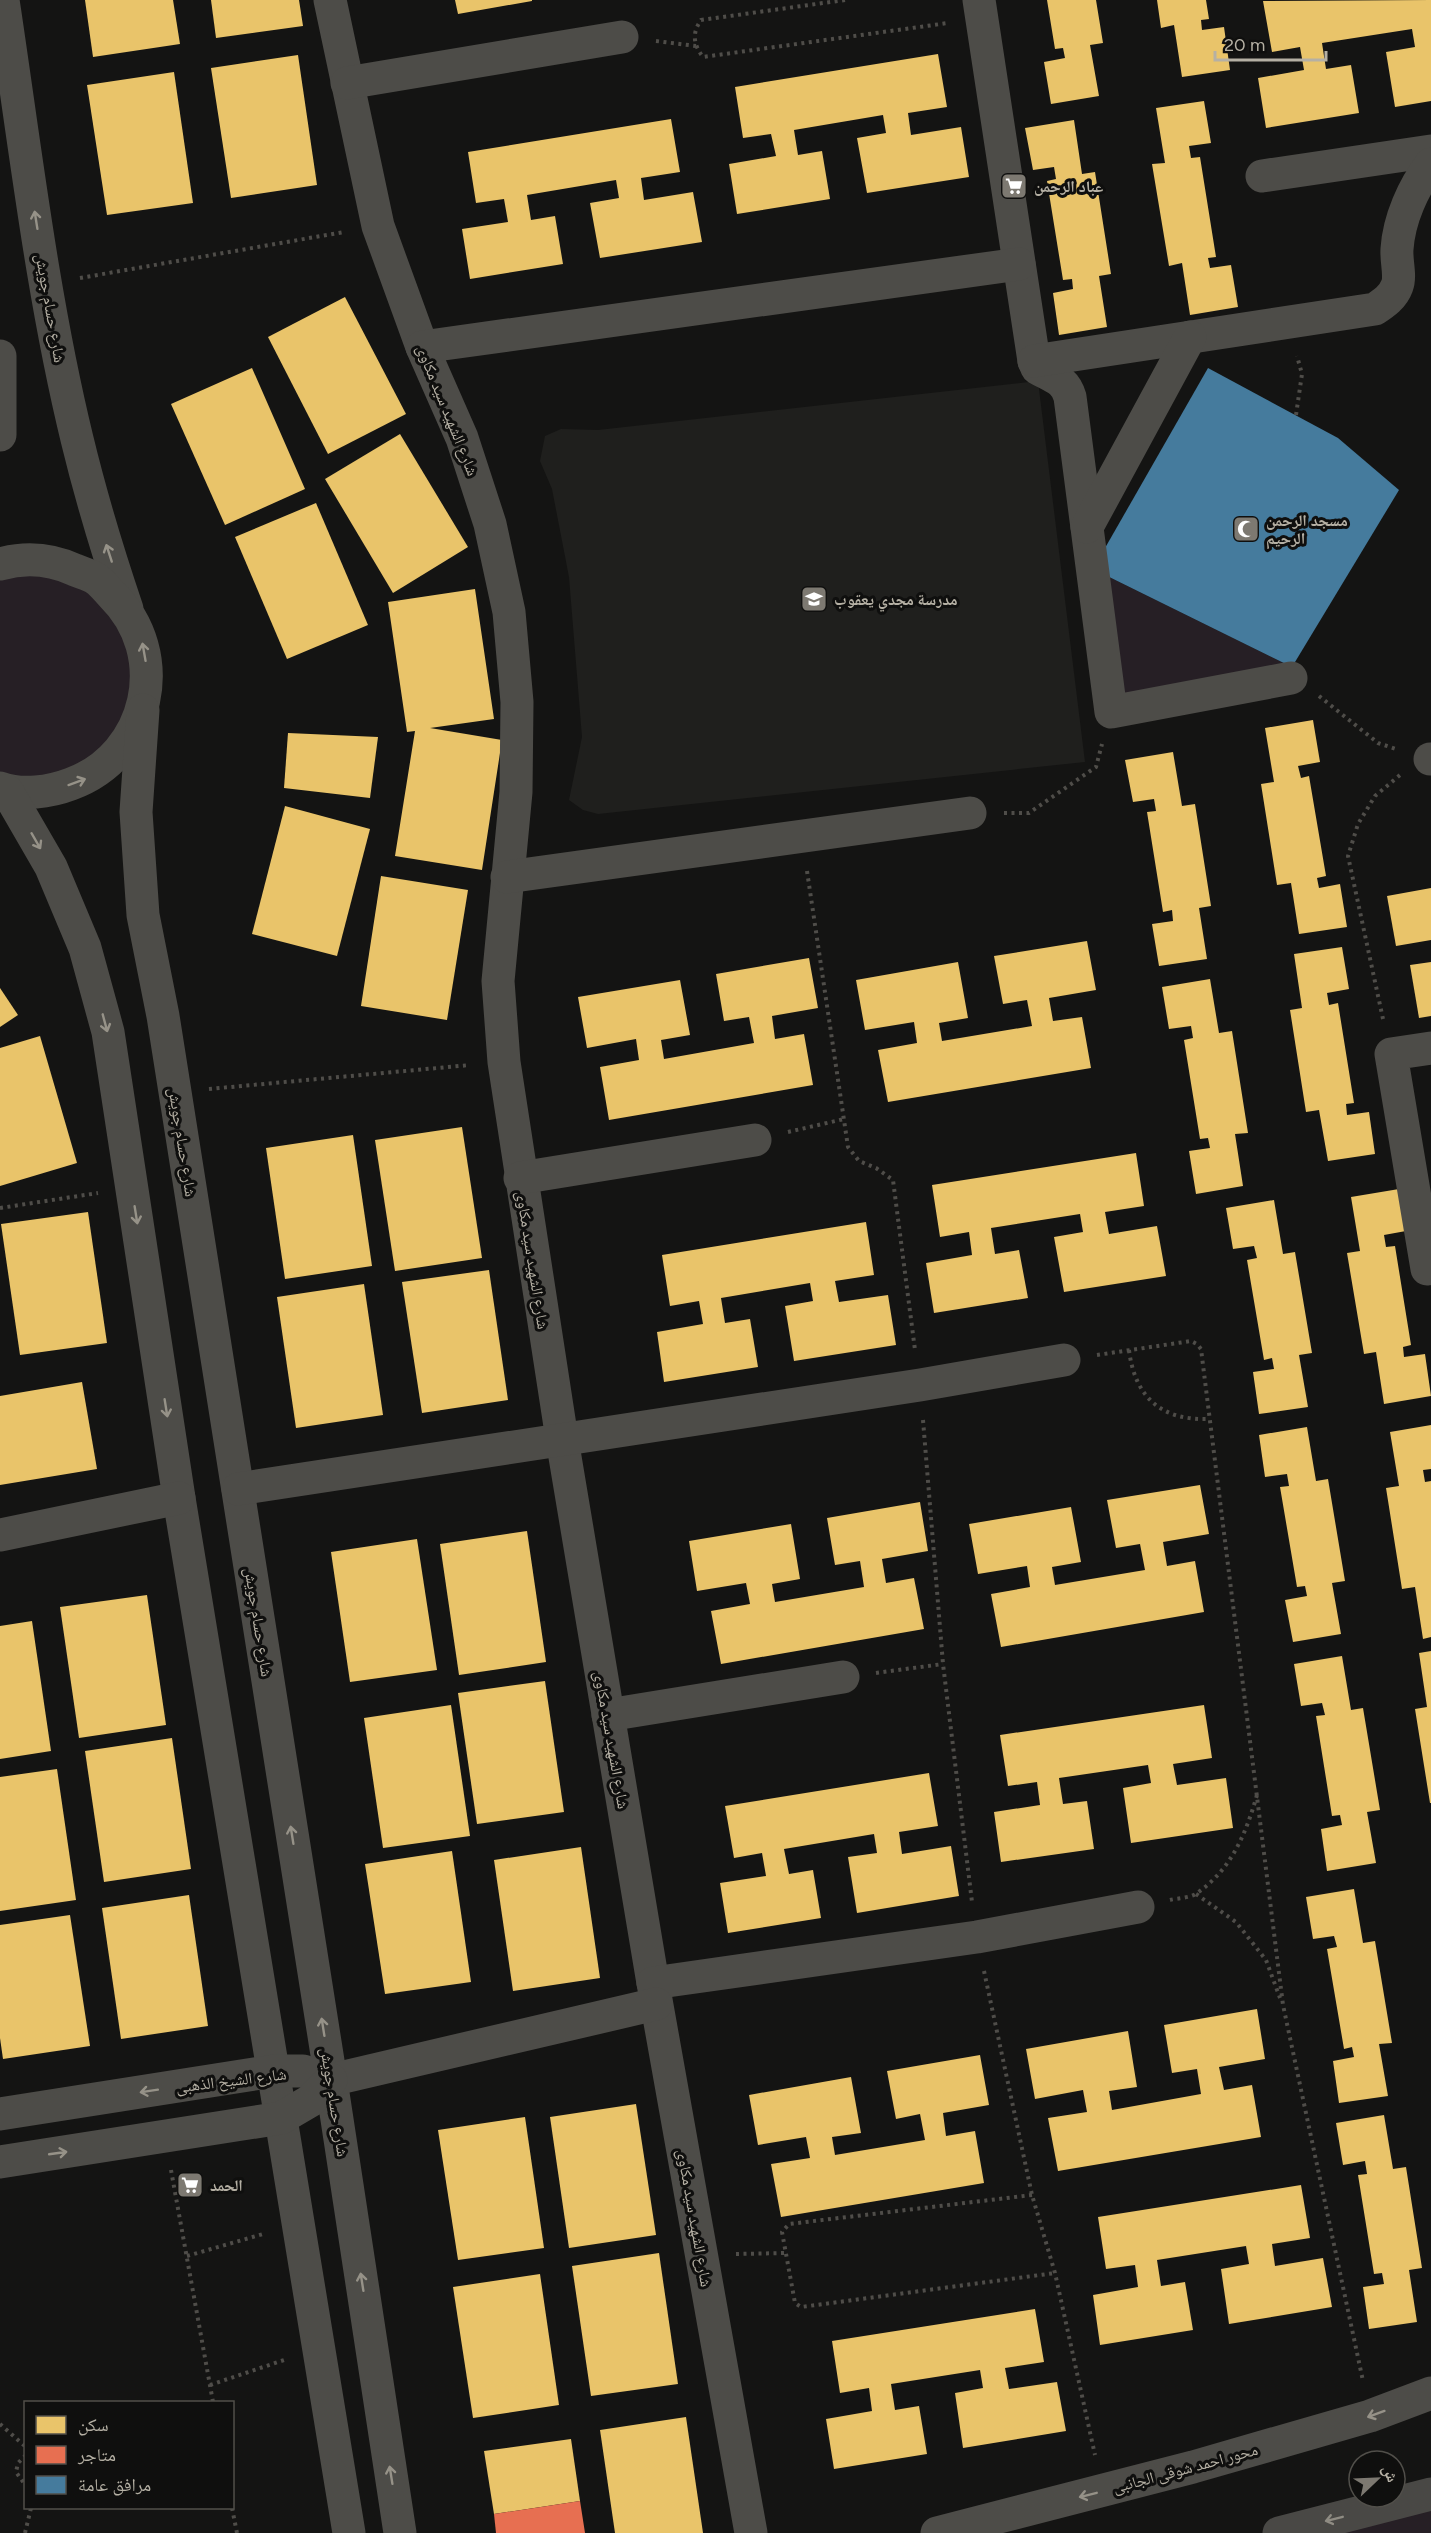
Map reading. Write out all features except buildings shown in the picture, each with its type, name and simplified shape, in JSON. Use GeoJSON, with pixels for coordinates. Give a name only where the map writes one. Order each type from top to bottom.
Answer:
{"type":"FeatureCollection","features":[{"type":"Feature","properties":{"kind":"main road"},"geometry":{"type":"LineString","coordinates":[[1279,2533],[1431,2494]]}},
{"type":"Feature","properties":{"kind":"street","name":"شارع حسام جويش"},"geometry":{"type":"LineString","coordinates":[[3,0],[46,284],[77,438],[99,524],[127,609],[142,640],[148,675],[143,710],[136,813],[143,915],[163,1016],[400,2533]]}},
{"type":"Feature","properties":{"kind":"street","name":"شارع الشهيد سيد مكاوى"},"geometry":{"type":"LineString","coordinates":[[330,0],[378,226],[422,347],[462,438],[490,524],[509,612],[517,702],[516,792],[498,981],[504,1062],[520,1178],[608,1715],[751,2533]]}},
{"type":"Feature","properties":{"kind":"street"},"geometry":{"type":"LineString","coordinates":[[980,9],[1034,360],[1037,368],[1061,380],[1067,388],[1112,712],[1291,678]]}},
{"type":"Feature","properties":{"kind":"street"},"geometry":{"type":"LineString","coordinates":[[347,83],[622,37]]}},
{"type":"Feature","properties":{"kind":"street"},"geometry":{"type":"LineString","coordinates":[[1262,176],[1431,151]]}},
{"type":"Feature","properties":{"kind":"street"},"geometry":{"type":"LineString","coordinates":[[1034,360],[1375,309],[1389,300],[1398,285],[1397,248],[1404,212],[1420,179],[1431,164]]}},
{"type":"Feature","properties":{"kind":"street"},"geometry":{"type":"LineString","coordinates":[[422,347],[1019,264]]}},
{"type":"Feature","properties":{"kind":"street"},"geometry":{"type":"LineString","coordinates":[[1087,527],[1190,337]]}},
{"type":"Feature","properties":{"kind":"street"},"geometry":{"type":"LineString","coordinates":[[0,356],[0,435]]}},
{"type":"Feature","properties":{"kind":"street"},"geometry":{"type":"LineString","coordinates":[[0,564],[17,559],[59,562],[97,579],[127,609]]}},
{"type":"Feature","properties":{"kind":"street"},"geometry":{"type":"LineString","coordinates":[[4,789],[50,791],[91,777],[123,748],[143,710]]}},
{"type":"Feature","properties":{"kind":"street"},"geometry":{"type":"LineString","coordinates":[[4,789],[51,867],[85,948],[108,1032],[179,1498],[349,2533]]}},
{"type":"Feature","properties":{"kind":"street"},"geometry":{"type":"LineString","coordinates":[[507,877],[970,813]]}},
{"type":"Feature","properties":{"kind":"street"},"geometry":{"type":"LineString","coordinates":[[1427,1269],[1391,1054],[1431,1048]]}},
{"type":"Feature","properties":{"kind":"street"},"geometry":{"type":"LineString","coordinates":[[520,1178],[756,1140]]}},
{"type":"Feature","properties":{"kind":"street"},"geometry":{"type":"LineString","coordinates":[[238,1489],[920,1385],[1064,1360]]}},
{"type":"Feature","properties":{"kind":"street"},"geometry":{"type":"LineString","coordinates":[[0,1534],[179,1498]]}},
{"type":"Feature","properties":{"kind":"street"},"geometry":{"type":"LineString","coordinates":[[608,1715],[843,1677]]}},
{"type":"Feature","properties":{"kind":"street"},"geometry":{"type":"LineString","coordinates":[[0,2162],[165,2138],[281,2118],[310,2101],[331,2080],[655,1993],[1138,1907]]}},
{"type":"Feature","properties":{"kind":"street","name":"شارع الشيخ الذهبى"},"geometry":{"type":"LineString","coordinates":[[0,2114],[274,2072],[303,2071],[331,2080]]}},
{"type":"Feature","properties":{"kind":"street","name":"محور احمد شوقى الجانبى"},"geometry":{"type":"LineString","coordinates":[[937,2533],[1103,2491],[1370,2416],[1431,2393]]}},
{"type":"Feature","properties":{"kind":"path"},"geometry":{"type":"LineString","coordinates":[[845,0],[701,20],[694,34],[696,46],[703,57],[980,9]]}},
{"type":"Feature","properties":{"kind":"path"},"geometry":{"type":"LineString","coordinates":[[46,284],[378,226]]}},
{"type":"Feature","properties":{"kind":"path"},"geometry":{"type":"LineString","coordinates":[[1290,323],[1302,374],[1296,415]]}},
{"type":"Feature","properties":{"kind":"path"},"geometry":{"type":"LineString","coordinates":[[1291,678],[1308,687],[1378,743],[1430,759]]}},
{"type":"Feature","properties":{"kind":"path"},"geometry":{"type":"LineString","coordinates":[[970,813],[1029,813],[1096,767],[1112,712]]}},
{"type":"Feature","properties":{"kind":"path"},"geometry":{"type":"LineString","coordinates":[[1391,1054],[1348,856],[1358,824],[1375,796],[1400,775],[1430,759]]}},
{"type":"Feature","properties":{"kind":"path"},"geometry":{"type":"LineString","coordinates":[[802,836],[848,1147],[859,1161],[876,1168],[893,1180],[920,1385],[943,1664],[977,1937],[1032,2195],[1055,2273],[1103,2491]]}},
{"type":"Feature","properties":{"kind":"path"},"geometry":{"type":"LineString","coordinates":[[175,1092],[504,1062]]}},
{"type":"Feature","properties":{"kind":"path"},"geometry":{"type":"LineString","coordinates":[[756,1140],[844,1119]]}},
{"type":"Feature","properties":{"kind":"path"},"geometry":{"type":"LineString","coordinates":[[0,1208],[132,1188]]}},
{"type":"Feature","properties":{"kind":"path"},"geometry":{"type":"LineString","coordinates":[[1064,1360],[1191,1341],[1201,1349],[1283,2005],[1370,2416]]}},
{"type":"Feature","properties":{"kind":"path"},"geometry":{"type":"LineString","coordinates":[[1129,1350],[1132,1370],[1140,1389],[1154,1404],[1171,1415],[1190,1420],[1210,1419]]}},
{"type":"Feature","properties":{"kind":"path"},"geometry":{"type":"LineString","coordinates":[[843,1677],[943,1664]]}},
{"type":"Feature","properties":{"kind":"path"},"geometry":{"type":"LineString","coordinates":[[1138,1907],[1196,1894],[1226,1866],[1247,1831],[1258,1791]]}},
{"type":"Feature","properties":{"kind":"path"},"geometry":{"type":"LineString","coordinates":[[1196,1894],[1236,1922],[1260,1952],[1266,1960],[1283,2005]]}},
{"type":"Feature","properties":{"kind":"path"},"geometry":{"type":"LineString","coordinates":[[165,2138],[213,2401]]}},
{"type":"Feature","properties":{"kind":"path"},"geometry":{"type":"LineString","coordinates":[[1032,2195],[789,2224],[782,2232],[795,2303],[801,2307],[1055,2273]]}},
{"type":"Feature","properties":{"kind":"path"},"geometry":{"type":"LineString","coordinates":[[186,2256],[298,2224]]}},
{"type":"Feature","properties":{"kind":"path"},"geometry":{"type":"LineString","coordinates":[[701,2251],[739,2254],[786,2253]]}},
{"type":"Feature","properties":{"kind":"path"},"geometry":{"type":"LineString","coordinates":[[210,2385],[319,2349]]}},
{"type":"Feature","properties":{"kind":"path"},"geometry":{"type":"LineString","coordinates":[[0,2424],[24,2445]]}},
{"type":"Feature","properties":{"kind":"path"},"geometry":{"type":"LineString","coordinates":[[24,2457],[18,2463],[16,2472],[24,2483]]}},
{"type":"Feature","properties":{"kind":"path"},"geometry":{"type":"LineString","coordinates":[[25,2533],[31,2509]]}},
{"type":"Feature","properties":{"kind":"path"},"geometry":{"type":"LineString","coordinates":[[232,2509],[237,2533]]}},
{"type":"Feature","properties":{"kind":"shaded area"},"geometry":{"type":"Polygon","coordinates":[[[1038,381],[1085,762],[598,814],[583,810],[569,800],[582,737],[569,577],[552,489],[540,461],[545,436],[561,429],[598,430],[1038,381]]]}},
{"type":"Feature","properties":{"kind":"shaded area"},"geometry":{"type":"Polygon","coordinates":[[[0,564],[97,579],[148,675],[91,777],[0,788],[0,564]]]}},
{"type":"Feature","properties":{"kind":"shaded area"},"geometry":{"type":"Polygon","coordinates":[[[1093,569],[1292,667],[1111,712],[1093,569]]]}},
{"type":"Feature","properties":{"kind":"shaded area"},"geometry":{"type":"Polygon","coordinates":[[[1431,2494],[1431,2533],[1279,2533],[1373,2509],[1407,2509],[1407,2500],[1431,2494]]]}},
{"type":"Feature","properties":{"kind":"place","name":"عباد الرحمن"},"geometry":{"type":"Point","coordinates":[1014,186]}},
{"type":"Feature","properties":{"kind":"place","name":"مسجد الرحمن الرحيم"},"geometry":{"type":"Point","coordinates":[1246,529]}},
{"type":"Feature","properties":{"kind":"place","name":"مدرسة مجدي يعقوب"},"geometry":{"type":"Point","coordinates":[814,599]}},
{"type":"Feature","properties":{"kind":"place","name":"الحمد"},"geometry":{"type":"Point","coordinates":[190,2185]}}]}
